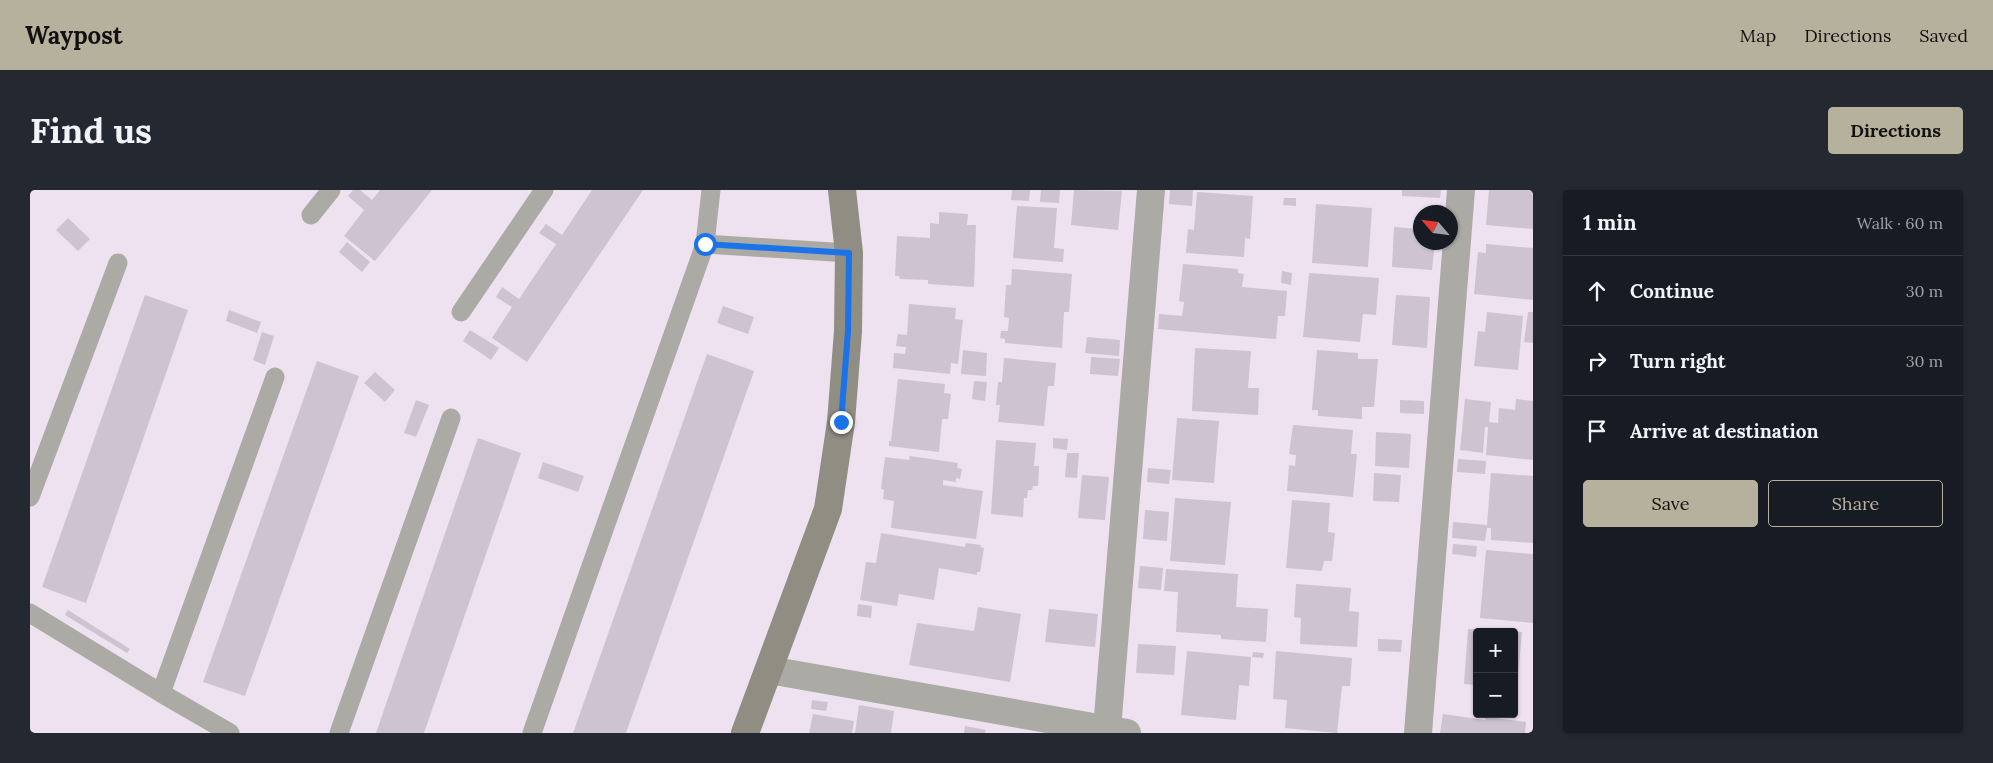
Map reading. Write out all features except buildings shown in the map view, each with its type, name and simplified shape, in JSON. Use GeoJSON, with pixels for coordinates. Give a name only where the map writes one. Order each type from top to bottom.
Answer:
{"type":"FeatureCollection","features":[{"type":"Feature","properties":{"kind":"street"},"geometry":{"type":"LineString","coordinates":[[745,733],[770,670],[828,509],[841,422],[848,331],[849,253],[842,190]]}},
{"type":"Feature","properties":{"kind":"street"},"geometry":{"type":"LineString","coordinates":[[770,670],[1117,731],[1151,190]]}},
{"type":"Feature","properties":{"kind":"street"},"geometry":{"type":"LineString","coordinates":[[1418,733],[1461,190]]}},
{"type":"Feature","properties":{"kind":"lane"},"geometry":{"type":"LineString","coordinates":[[311,215],[331,190]]}},
{"type":"Feature","properties":{"kind":"lane"},"geometry":{"type":"LineString","coordinates":[[461,312],[544,190]]}},
{"type":"Feature","properties":{"kind":"lane"},"geometry":{"type":"LineString","coordinates":[[532,733],[705,244],[711,190]]}},
{"type":"Feature","properties":{"kind":"lane"},"geometry":{"type":"LineString","coordinates":[[705,244],[849,253]]}},
{"type":"Feature","properties":{"kind":"lane"},"geometry":{"type":"LineString","coordinates":[[30,498],[118,263]]}},
{"type":"Feature","properties":{"kind":"lane"},"geometry":{"type":"LineString","coordinates":[[161,694],[275,377]]}},
{"type":"Feature","properties":{"kind":"lane"},"geometry":{"type":"LineString","coordinates":[[339,733],[451,418]]}},
{"type":"Feature","properties":{"kind":"lane"},"geometry":{"type":"LineString","coordinates":[[30,613],[161,694],[230,733]]}},
{"type":"Feature","properties":{"kind":"route"},"geometry":{"type":"LineString","coordinates":[[705,244],[849,253],[848,331],[841,422]]}}]}
